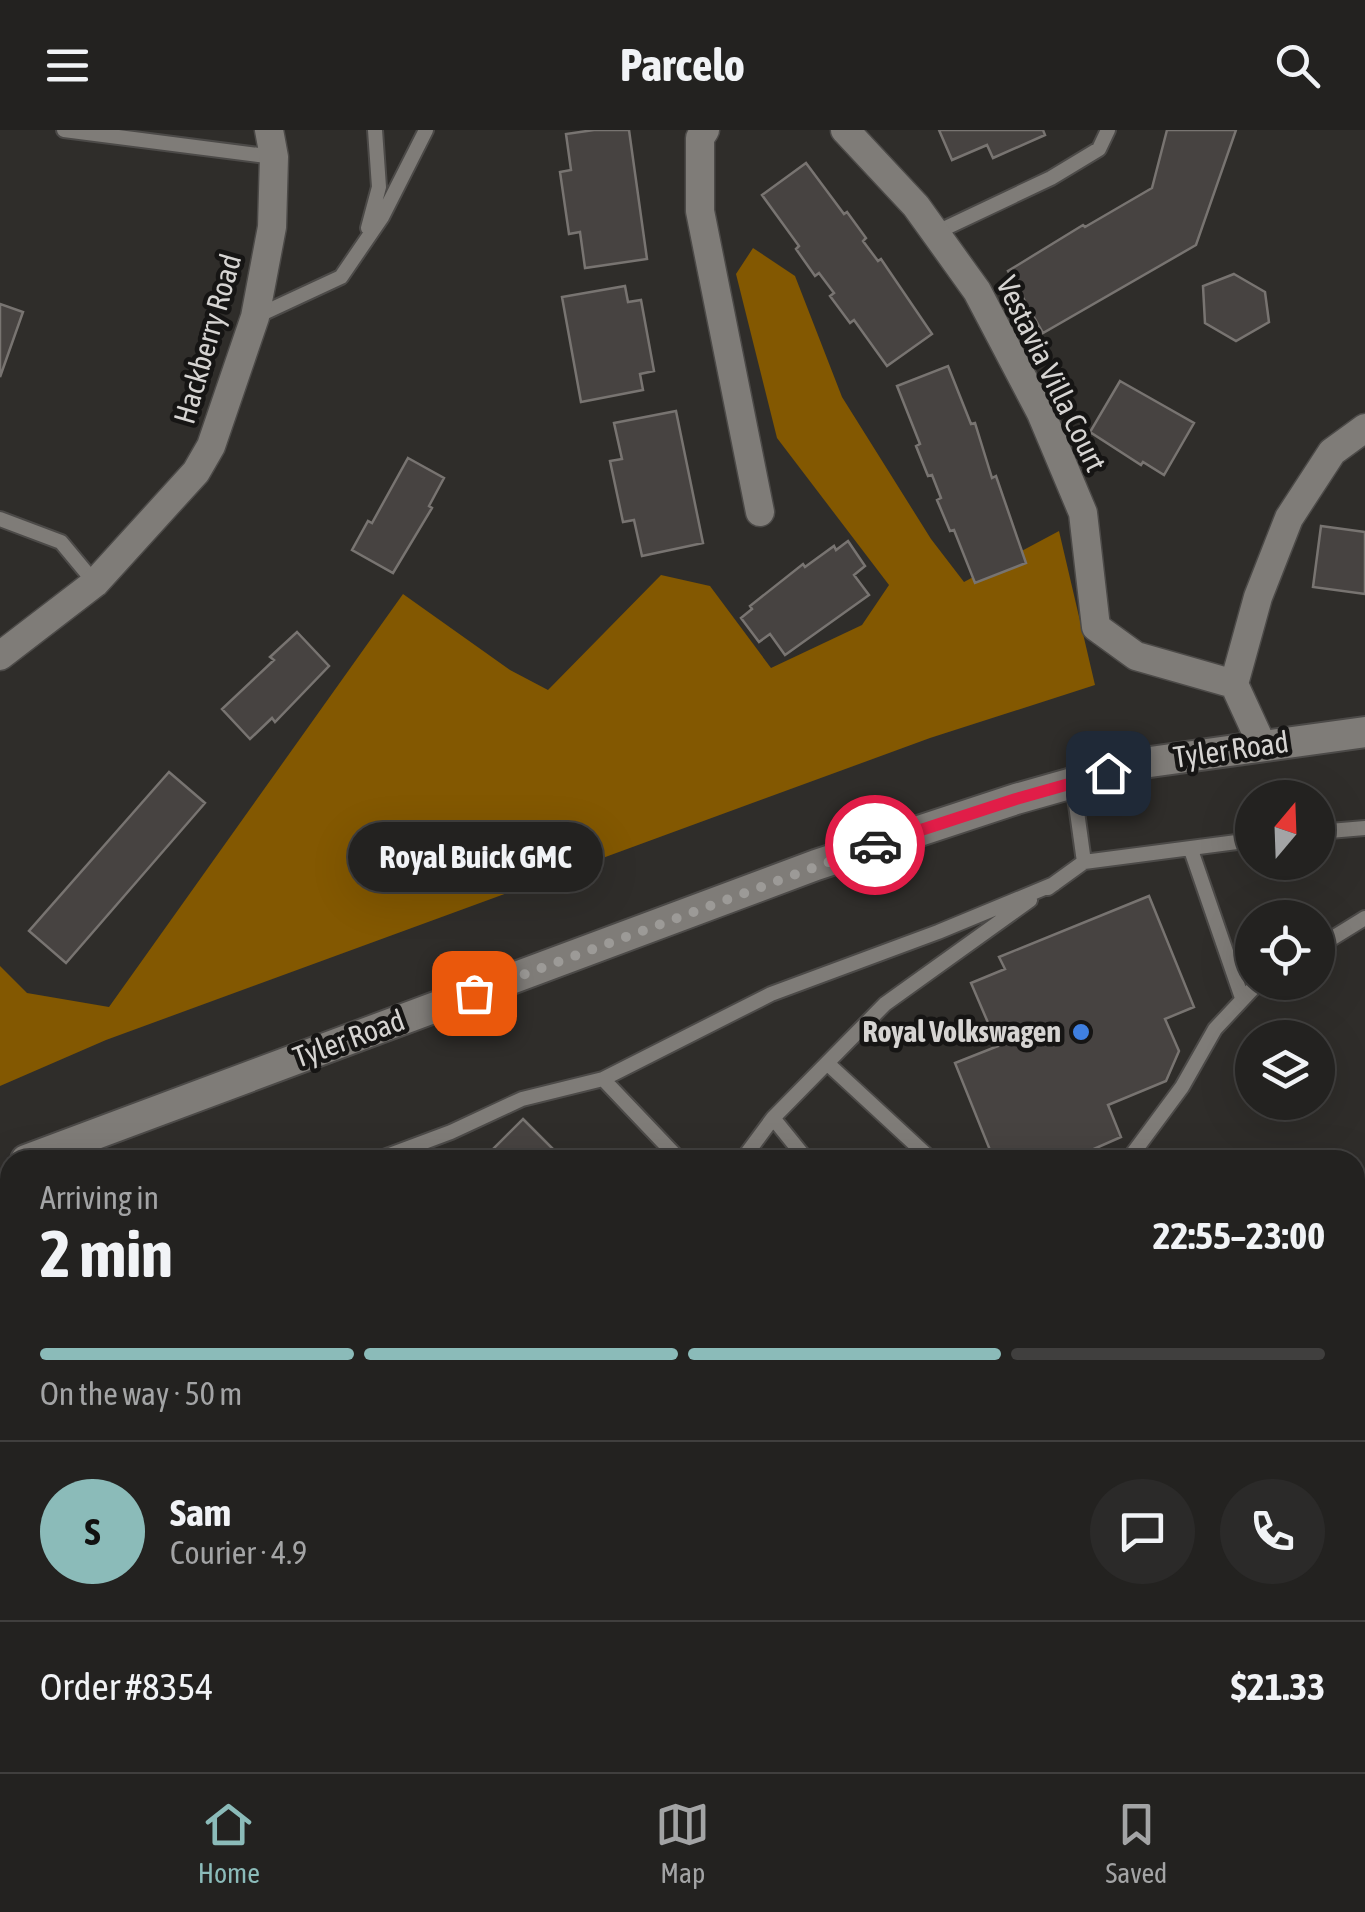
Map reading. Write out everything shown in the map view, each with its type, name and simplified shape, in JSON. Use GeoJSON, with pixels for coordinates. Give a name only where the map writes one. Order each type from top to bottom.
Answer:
{"type":"FeatureCollection","features":[{"type":"Feature","properties":{"kind":"street"},"geometry":{"type":"LineString","coordinates":[[704,130],[700,138],[700,212],[760,512]]}},
{"type":"Feature","properties":{"kind":"street","name":"Vestavia Villa Court"},"geometry":{"type":"LineString","coordinates":[[853,138],[935,233],[976,291],[1041,412],[1082,513],[1096,627],[1136,656],[1234,684]]}},
{"type":"Feature","properties":{"kind":"street","name":"Hackberry Road"},"geometry":{"type":"LineString","coordinates":[[0,656],[95,583],[142,535],[204,459],[241,366],[255,318],[272,227],[272,144]]}},
{"type":"Feature","properties":{"kind":"street"},"geometry":{"type":"LineString","coordinates":[[1262,745],[1234,684],[1258,597],[1289,518],[1332,452],[1365,428]]}},
{"type":"Feature","properties":{"kind":"street","name":"Tyler Road"},"geometry":{"type":"LineString","coordinates":[[53,1150],[816,865],[1144,762],[1365,732]]}},
{"type":"Feature","properties":{"kind":"lane"},"geometry":{"type":"LineString","coordinates":[[64,130],[272,144]]}},
{"type":"Feature","properties":{"kind":"lane"},"geometry":{"type":"LineString","coordinates":[[365,241],[379,187],[374,130]]}},
{"type":"Feature","properties":{"kind":"lane"},"geometry":{"type":"LineString","coordinates":[[255,318],[341,276],[390,201],[426,130]]}},
{"type":"Feature","properties":{"kind":"lane"},"geometry":{"type":"LineString","coordinates":[[935,233],[1051,178],[1099,149],[1108,130]]}},
{"type":"Feature","properties":{"kind":"lane"},"geometry":{"type":"LineString","coordinates":[[0,519],[62,542],[95,583]]}},
{"type":"Feature","properties":{"kind":"lane"},"geometry":{"type":"LineString","coordinates":[[1074,783],[1084,862]]}},
{"type":"Feature","properties":{"kind":"lane"},"geometry":{"type":"LineString","coordinates":[[1335,831],[1365,828]]}},
{"type":"Feature","properties":{"kind":"lane"},"geometry":{"type":"LineString","coordinates":[[750,1150],[774,1118],[884,1004],[1084,862],[1235,843]]}},
{"type":"Feature","properties":{"kind":"lane"},"geometry":{"type":"LineString","coordinates":[[1191,850],[1235,978]]}},
{"type":"Feature","properties":{"kind":"lane"},"geometry":{"type":"LineString","coordinates":[[403,1150],[522,1100],[602,1079],[771,994],[1054,884]]}},
{"type":"Feature","properties":{"kind":"lane"},"geometry":{"type":"LineString","coordinates":[[1335,937],[1365,918]]}},
{"type":"Feature","properties":{"kind":"lane"},"geometry":{"type":"LineString","coordinates":[[1135,1150],[1182,1086],[1214,1029],[1240,1000]]}},
{"type":"Feature","properties":{"kind":"lane"},"geometry":{"type":"LineString","coordinates":[[827,1063],[921,1150]]}},
{"type":"Feature","properties":{"kind":"lane"},"geometry":{"type":"LineString","coordinates":[[602,1079],[670,1150]]}},
{"type":"Feature","properties":{"kind":"lane"},"geometry":{"type":"LineString","coordinates":[[774,1118],[799,1150]]}},
{"type":"Feature","properties":{"kind":"shaded area"},"geometry":{"type":"Polygon","coordinates":[[[753,248],[795,276],[842,397],[931,539],[964,582],[1059,531],[1095,685],[930,738],[106,1040],[0,1086],[0,966],[27,993],[109,1007],[403,594],[510,670],[548,690],[661,575],[710,586],[771,668],[862,625],[889,585],[777,438],[736,274],[753,248]]]}},
{"type":"Feature","properties":{"kind":"building"},"geometry":{"type":"Polygon","coordinates":[[[629,130],[647,259],[585,268],[580,232],[569,234],[560,172],[571,170],[566,134],[629,130]]]}},
{"type":"Feature","properties":{"kind":"building"},"geometry":{"type":"Polygon","coordinates":[[[939,130],[1043,130],[1045,135],[993,158],[987,145],[952,160],[939,130]]]}},
{"type":"Feature","properties":{"kind":"building"},"geometry":{"type":"Polygon","coordinates":[[[1167,130],[1236,130],[1196,245],[1043,333],[1008,271],[1152,188],[1167,130]]]}},
{"type":"Feature","properties":{"kind":"building"},"geometry":{"type":"Polygon","coordinates":[[[806,163],[844,214],[847,212],[866,238],[863,241],[878,261],[881,259],[932,334],[887,366],[854,320],[850,323],[830,296],[834,293],[819,273],[815,276],[796,249],[799,246],[762,195],[806,163]]]}},
{"type":"Feature","properties":{"kind":"building"},"geometry":{"type":"Polygon","coordinates":[[[1234,274],[1265,292],[1269,322],[1236,341],[1205,323],[1203,286],[1234,274]]]}},
{"type":"Feature","properties":{"kind":"building"},"geometry":{"type":"Polygon","coordinates":[[[625,286],[628,302],[641,300],[654,371],[640,374],[643,390],[581,402],[562,297],[625,286]]]}},
{"type":"Feature","properties":{"kind":"building"},"geometry":{"type":"Polygon","coordinates":[[[0,304],[23,312],[0,377],[0,304]]]}},
{"type":"Feature","properties":{"kind":"building"},"geometry":{"type":"Polygon","coordinates":[[[948,366],[971,424],[975,423],[992,478],[996,476],[1026,563],[975,583],[937,500],[941,498],[916,446],[920,444],[897,386],[948,366]]]}},
{"type":"Feature","properties":{"kind":"building"},"geometry":{"type":"Polygon","coordinates":[[[1120,381],[1194,423],[1164,475],[1090,432],[1120,381]]]}},
{"type":"Feature","properties":{"kind":"building"},"geometry":{"type":"Polygon","coordinates":[[[676,411],[703,543],[642,556],[634,520],[623,522],[610,461],[622,459],[614,423],[676,411]]]}},
{"type":"Feature","properties":{"kind":"building"},"geometry":{"type":"Polygon","coordinates":[[[408,458],[444,478],[429,506],[432,508],[393,573],[352,550],[368,521],[372,523],[408,458]]]}},
{"type":"Feature","properties":{"kind":"building"},"geometry":{"type":"Polygon","coordinates":[[[1321,526],[1365,532],[1365,594],[1313,587],[1321,526]]]}},
{"type":"Feature","properties":{"kind":"building"},"geometry":{"type":"Polygon","coordinates":[[[848,541],[865,566],[854,575],[869,595],[785,655],[770,634],[759,642],[741,618],[752,609],[750,606],[803,564],[805,567],[848,541]]]}},
{"type":"Feature","properties":{"kind":"building"},"geometry":{"type":"Polygon","coordinates":[[[297,632],[329,666],[275,722],[272,718],[250,739],[222,709],[274,660],[270,657],[297,632]]]}},
{"type":"Feature","properties":{"kind":"building"},"geometry":{"type":"Polygon","coordinates":[[[169,772],[205,803],[66,963],[29,931],[169,772]]]}},
{"type":"Feature","properties":{"kind":"building","name":"Royal Volkswagen"},"geometry":{"type":"Polygon","coordinates":[[[1149,896],[1194,1007],[1165,1019],[1179,1051],[1166,1081],[1108,1105],[1121,1137],[1092,1150],[990,1150],[955,1063],[998,1046],[971,983],[1005,969],[999,957],[1149,896]]]}},
{"type":"Feature","properties":{"kind":"building"},"geometry":{"type":"Polygon","coordinates":[[[523,1119],[554,1150],[492,1150],[523,1119]]]}},
{"type":"Feature","properties":{"kind":"way so far"},"geometry":{"type":"LineString","coordinates":[[474,993],[875,845]]}},
{"type":"Feature","properties":{"kind":"place","name":"Royal Buick GMC"},"geometry":{"type":"Point","coordinates":[474,993]}},
{"type":"Feature","properties":{"kind":"place","name":"Royal Volkswagen"},"geometry":{"type":"Point","coordinates":[1081,1032]}},
{"type":"Feature","properties":{"kind":"route"},"geometry":{"type":"LineString","coordinates":[[875,845],[1108,773]]}}]}
